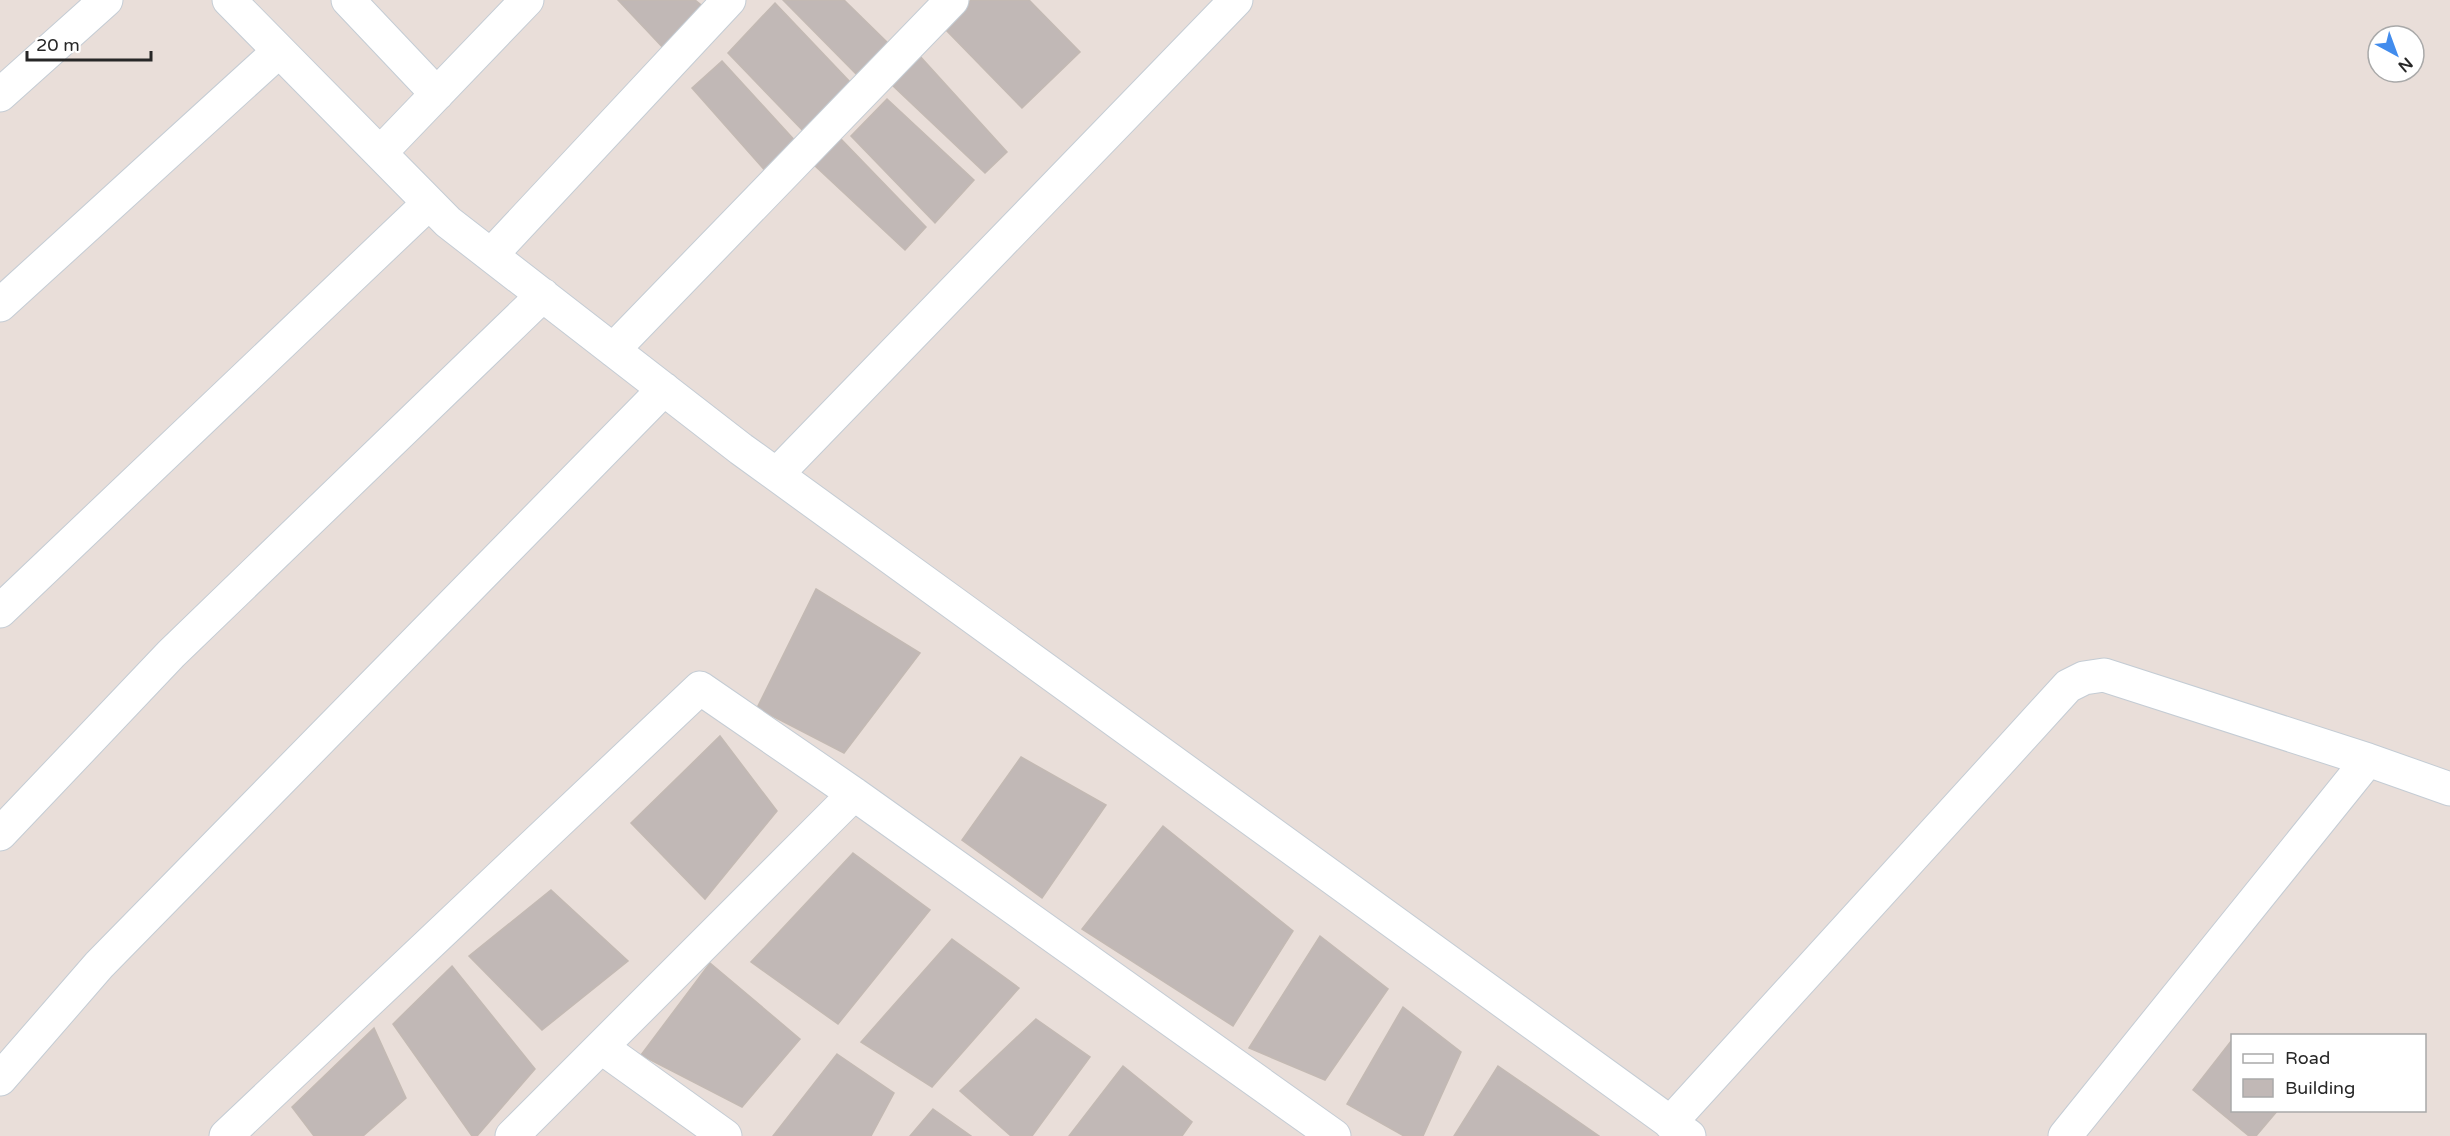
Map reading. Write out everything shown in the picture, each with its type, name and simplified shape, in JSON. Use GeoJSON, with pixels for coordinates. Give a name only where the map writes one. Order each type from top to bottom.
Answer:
{"type":"FeatureCollection","features":[{"type":"Feature","properties":{"kind":"street"},"geometry":{"type":"LineString","coordinates":[[0,95],[106,0]]}},
{"type":"Feature","properties":{"kind":"street"},"geometry":{"type":"LineString","coordinates":[[229,0],[448,222],[543,296],[777,474],[1680,1129],[2068,686],[2085,678],[2103,675],[2368,760],[2450,789]]}},
{"type":"Feature","properties":{"kind":"street"},"geometry":{"type":"LineString","coordinates":[[348,0],[437,94]]}},
{"type":"Feature","properties":{"kind":"street"},"geometry":{"type":"LineString","coordinates":[[380,153],[527,0]]}},
{"type":"Feature","properties":{"kind":"street"},"geometry":{"type":"LineString","coordinates":[[491,255],[729,0]]}},
{"type":"Feature","properties":{"kind":"street"},"geometry":{"type":"LineString","coordinates":[[613,350],[952,0]]}},
{"type":"Feature","properties":{"kind":"street"},"geometry":{"type":"LineString","coordinates":[[777,474],[1236,0]]}},
{"type":"Feature","properties":{"kind":"street"},"geometry":{"type":"LineString","coordinates":[[0,305],[279,51]]}},
{"type":"Feature","properties":{"kind":"street"},"geometry":{"type":"LineString","coordinates":[[0,611],[429,203]]}},
{"type":"Feature","properties":{"kind":"street"},"geometry":{"type":"LineString","coordinates":[[0,834],[171,654],[543,296]]}},
{"type":"Feature","properties":{"kind":"street"},"geometry":{"type":"LineString","coordinates":[[0,1079],[99,965],[664,389]]}},
{"type":"Feature","properties":{"kind":"street"},"geometry":{"type":"LineString","coordinates":[[226,1136],[700,688],[854,794],[1334,1136]]}},
{"type":"Feature","properties":{"kind":"street"},"geometry":{"type":"LineString","coordinates":[[2065,1136],[2368,760]]}},
{"type":"Feature","properties":{"kind":"street"},"geometry":{"type":"LineString","coordinates":[[512,1136],[854,794]]}},
{"type":"Feature","properties":{"kind":"street"},"geometry":{"type":"LineString","coordinates":[[601,1047],[725,1136]]}},
{"type":"Feature","properties":{"kind":"building"},"geometry":{"type":"Polygon","coordinates":[[[618,0],[695,0],[705,8],[666,51],[618,0]]]}},
{"type":"Feature","properties":{"kind":"building"},"geometry":{"type":"Polygon","coordinates":[[[783,0],[844,0],[891,46],[860,78],[783,0]]]}},
{"type":"Feature","properties":{"kind":"building"},"geometry":{"type":"Polygon","coordinates":[[[971,0],[1029,0],[1080,52],[1022,108],[944,28],[971,0]]]}},
{"type":"Feature","properties":{"kind":"building"},"geometry":{"type":"Polygon","coordinates":[[[775,3],[852,84],[806,134],[728,53],[775,3]]]}},
{"type":"Feature","properties":{"kind":"building"},"geometry":{"type":"Polygon","coordinates":[[[918,54],[1007,152],[985,173],[892,85],[918,54]]]}},
{"type":"Feature","properties":{"kind":"building"},"geometry":{"type":"Polygon","coordinates":[[[722,61],[798,144],[768,174],[692,88],[722,61]]]}},
{"type":"Feature","properties":{"kind":"building"},"geometry":{"type":"Polygon","coordinates":[[[887,99],[974,180],[935,223],[851,136],[887,99]]]}},
{"type":"Feature","properties":{"kind":"building"},"geometry":{"type":"Polygon","coordinates":[[[840,138],[926,227],[905,250],[813,164],[840,138]]]}},
{"type":"Feature","properties":{"kind":"building"},"geometry":{"type":"Polygon","coordinates":[[[816,589],[920,653],[844,753],[757,708],[816,589]]]}},
{"type":"Feature","properties":{"kind":"building"},"geometry":{"type":"Polygon","coordinates":[[[720,736],[777,811],[705,899],[631,823],[720,736]]]}},
{"type":"Feature","properties":{"kind":"building"},"geometry":{"type":"Polygon","coordinates":[[[1021,757],[1106,805],[1042,898],[962,840],[1021,757]]]}},
{"type":"Feature","properties":{"kind":"building"},"geometry":{"type":"Polygon","coordinates":[[[1163,826],[1293,931],[1233,1026],[1082,929],[1163,826]]]}},
{"type":"Feature","properties":{"kind":"building"},"geometry":{"type":"Polygon","coordinates":[[[853,853],[930,910],[838,1024],[751,962],[853,853]]]}},
{"type":"Feature","properties":{"kind":"building"},"geometry":{"type":"Polygon","coordinates":[[[551,890],[628,961],[542,1030],[469,956],[551,890]]]}},
{"type":"Feature","properties":{"kind":"building"},"geometry":{"type":"Polygon","coordinates":[[[1320,936],[1388,989],[1325,1080],[1249,1048],[1320,936]]]}},
{"type":"Feature","properties":{"kind":"building"},"geometry":{"type":"Polygon","coordinates":[[[952,939],[1019,988],[932,1087],[861,1042],[952,939]]]}},
{"type":"Feature","properties":{"kind":"building"},"geometry":{"type":"Polygon","coordinates":[[[710,963],[800,1039],[742,1107],[641,1055],[710,963]]]}},
{"type":"Feature","properties":{"kind":"building"},"geometry":{"type":"Polygon","coordinates":[[[452,966],[535,1069],[477,1136],[472,1136],[393,1024],[452,966]]]}},
{"type":"Feature","properties":{"kind":"building"},"geometry":{"type":"Polygon","coordinates":[[[1403,1007],[1461,1052],[1423,1136],[1404,1136],[1347,1104],[1403,1007]]]}},
{"type":"Feature","properties":{"kind":"building"},"geometry":{"type":"Polygon","coordinates":[[[1036,1019],[1090,1057],[1032,1136],[1011,1136],[960,1091],[1036,1019]]]}},
{"type":"Feature","properties":{"kind":"building"},"geometry":{"type":"Polygon","coordinates":[[[374,1028],[406,1098],[363,1136],[314,1136],[292,1107],[374,1028]]]}},
{"type":"Feature","properties":{"kind":"building"},"geometry":{"type":"Polygon","coordinates":[[[2231,1041],[2231,1112],[2276,1112],[2256,1136],[2249,1136],[2193,1090],[2231,1041]]]}},
{"type":"Feature","properties":{"kind":"building"},"geometry":{"type":"Polygon","coordinates":[[[837,1054],[894,1093],[871,1136],[773,1136],[837,1054]]]}},
{"type":"Feature","properties":{"kind":"building"},"geometry":{"type":"Polygon","coordinates":[[[1123,1066],[1192,1122],[1182,1136],[1069,1136],[1123,1066]]]}},
{"type":"Feature","properties":{"kind":"building"},"geometry":{"type":"Polygon","coordinates":[[[1498,1066],[1599,1136],[1454,1136],[1498,1066]]]}},
{"type":"Feature","properties":{"kind":"building"},"geometry":{"type":"Polygon","coordinates":[[[933,1109],[971,1136],[910,1136],[933,1109]]]}}]}
